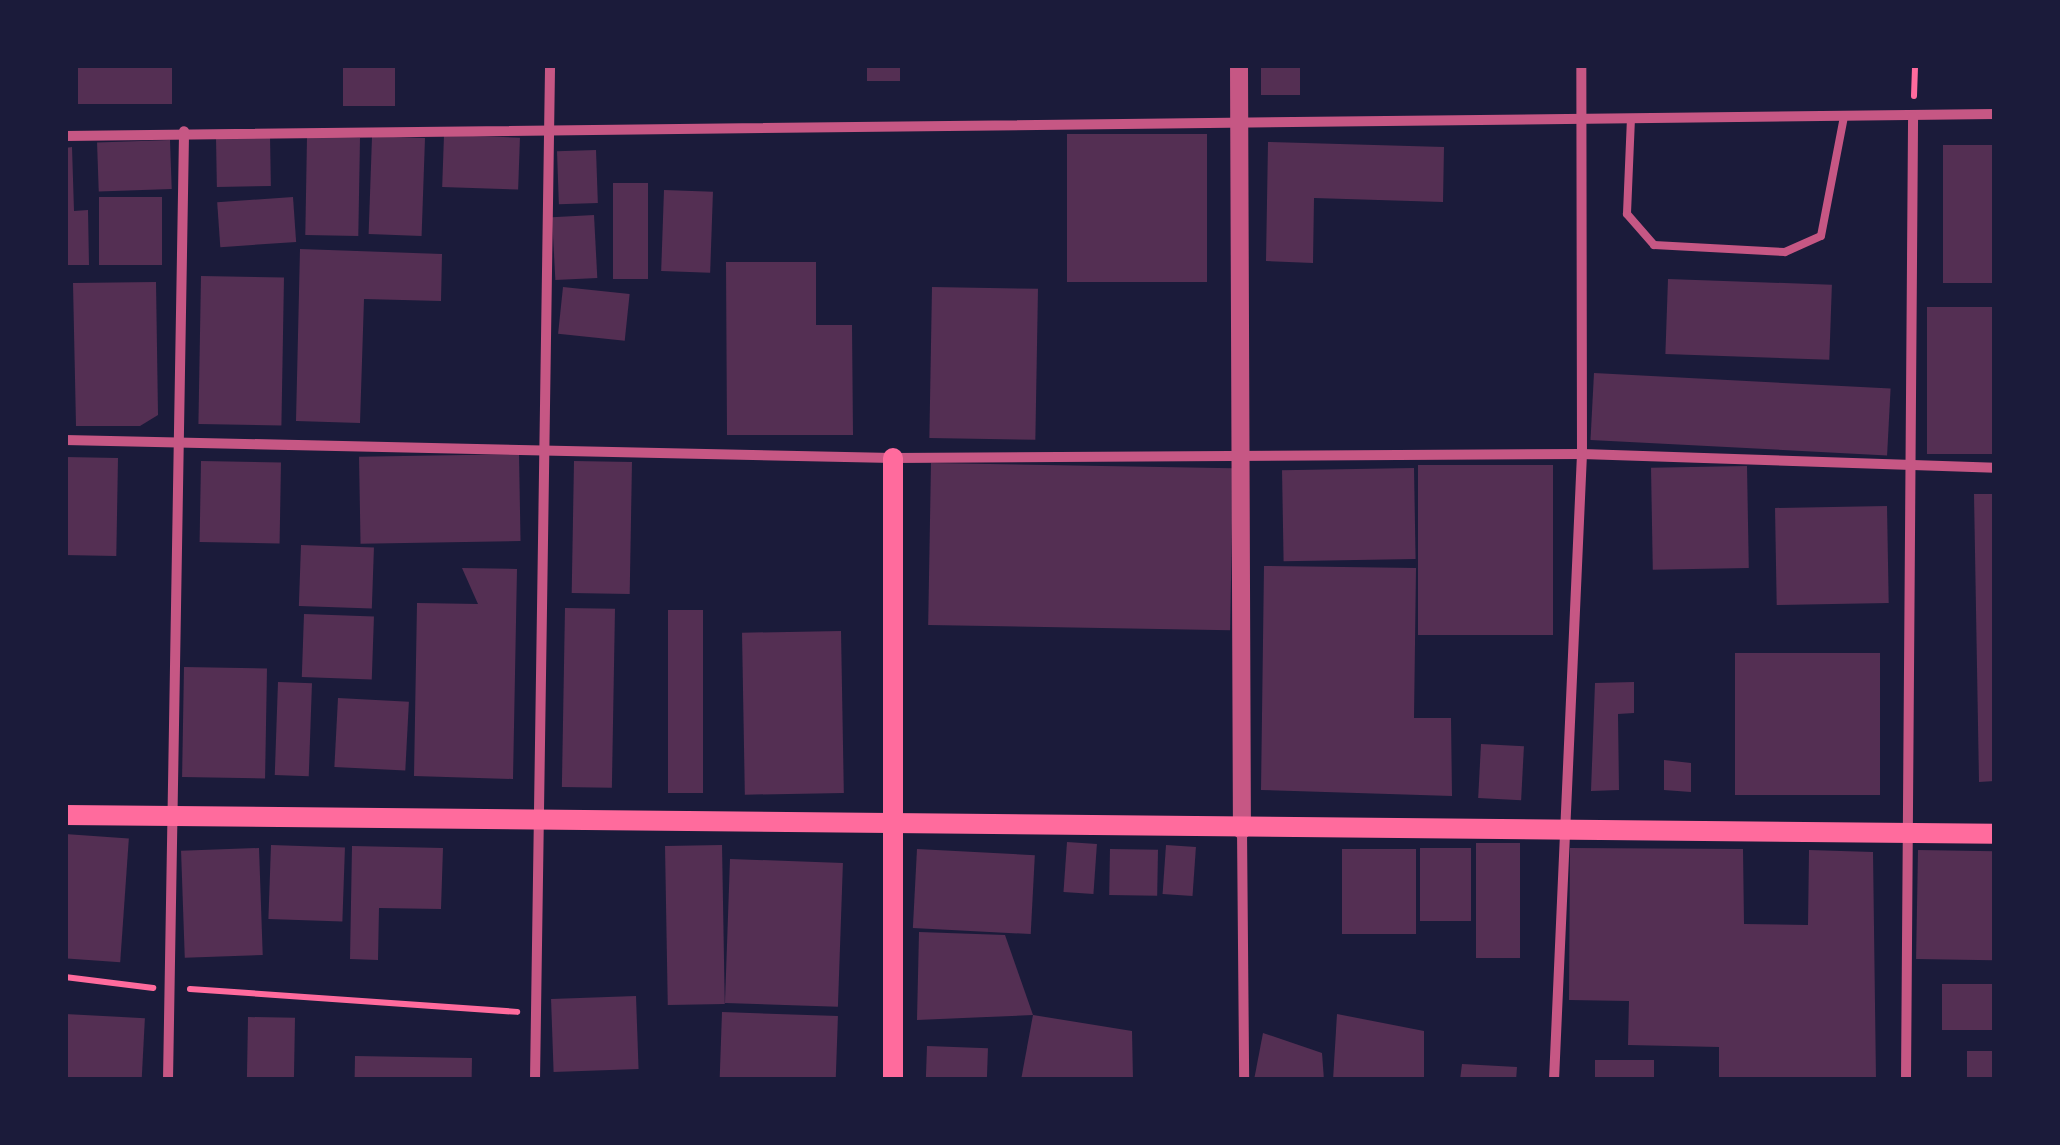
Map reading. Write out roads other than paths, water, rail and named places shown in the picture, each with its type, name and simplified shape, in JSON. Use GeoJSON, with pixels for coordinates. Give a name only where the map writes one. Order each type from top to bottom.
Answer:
{"type":"FeatureCollection","features":[{"type":"Feature","properties":{"kind":"main road"},"geometry":{"type":"LineString","coordinates":[[893,458],[893,1080]]}},
{"type":"Feature","properties":{"kind":"main road"},"geometry":{"type":"LineString","coordinates":[[65,815],[893,827],[1995,834]]}},
{"type":"Feature","properties":{"kind":"street"},"geometry":{"type":"LineString","coordinates":[[535,1080],[549,449],[546,126],[550,65]]}},
{"type":"Feature","properties":{"kind":"street"},"geometry":{"type":"LineString","coordinates":[[1238,65],[1244,1080]]}},
{"type":"Feature","properties":{"kind":"street"},"geometry":{"type":"LineString","coordinates":[[1554,1080],[1582,454],[1580,65]]}},
{"type":"Feature","properties":{"kind":"street"},"geometry":{"type":"LineString","coordinates":[[65,136],[546,126],[1995,114]]}},
{"type":"Feature","properties":{"kind":"street"},"geometry":{"type":"LineString","coordinates":[[1906,1080],[1912,833],[1913,117]]}},
{"type":"Feature","properties":{"kind":"street"},"geometry":{"type":"LineString","coordinates":[[168,1080],[184,131]]}},
{"type":"Feature","properties":{"kind":"street"},"geometry":{"type":"LineString","coordinates":[[65,440],[893,458],[1243,460],[1582,454],[1995,468]]}},
{"type":"Feature","properties":{"kind":"lane"},"geometry":{"type":"LineString","coordinates":[[1631,116],[1627,214],[1654,245],[1785,252],[1821,236],[1844,117]]}}]}
